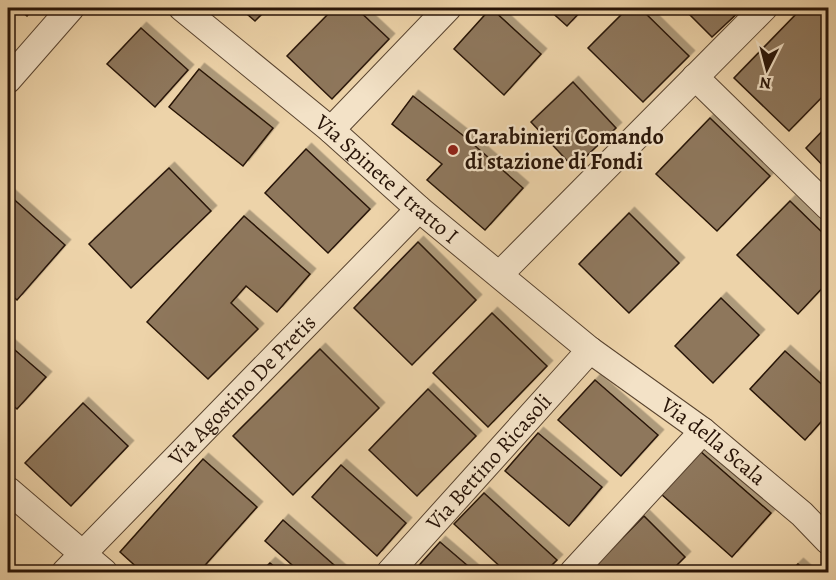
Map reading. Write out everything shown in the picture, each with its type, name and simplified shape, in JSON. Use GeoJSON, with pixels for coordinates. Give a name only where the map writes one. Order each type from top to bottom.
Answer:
{"type":"FeatureCollection","features":[{"type":"Feature","properties":{"kind":"street"},"geometry":{"type":"LineString","coordinates":[[8,80],[71,8]]}},
{"type":"Feature","properties":{"kind":"street","name":"Via Spinete I tratto I"},"geometry":{"type":"LineString","coordinates":[[182,8],[331,130],[419,209],[590,350]]}},
{"type":"Feature","properties":{"kind":"street"},"geometry":{"type":"LineString","coordinates":[[331,130],[448,8]]}},
{"type":"Feature","properties":{"kind":"street"},"geometry":{"type":"LineString","coordinates":[[500,274],[764,8]]}},
{"type":"Feature","properties":{"kind":"street"},"geometry":{"type":"LineString","coordinates":[[695,77],[828,207]]}},
{"type":"Feature","properties":{"kind":"street","name":"Via Agostino De Pretis"},"geometry":{"type":"LineString","coordinates":[[65,573],[419,209]]}},
{"type":"Feature","properties":{"kind":"street","name":"Via della Scala"},"geometry":{"type":"LineString","coordinates":[[590,350],[703,431],[802,514],[828,541]]}},
{"type":"Feature","properties":{"kind":"street","name":"Via Bettino Ricasoli"},"geometry":{"type":"LineString","coordinates":[[390,573],[590,350]]}},
{"type":"Feature","properties":{"kind":"street"},"geometry":{"type":"LineString","coordinates":[[573,573],[703,431]]}},
{"type":"Feature","properties":{"kind":"street"},"geometry":{"type":"LineString","coordinates":[[8,490],[104,573]]}},
{"type":"Feature","properties":{"kind":"building"},"geometry":{"type":"Polygon","coordinates":[[[17,8],[34,8],[27,16],[17,8]]]}},
{"type":"Feature","properties":{"kind":"building"},"geometry":{"type":"Polygon","coordinates":[[[240,8],[268,8],[255,21],[240,8]]]}},
{"type":"Feature","properties":{"kind":"building"},"geometry":{"type":"Polygon","coordinates":[[[334,8],[356,8],[389,39],[332,99],[287,56],[334,8]]]}},
{"type":"Feature","properties":{"kind":"building"},"geometry":{"type":"Polygon","coordinates":[[[491,8],[541,54],[504,95],[454,49],[491,8]]]}},
{"type":"Feature","properties":{"kind":"building"},"geometry":{"type":"Polygon","coordinates":[[[547,8],[584,8],[567,26],[547,8]]]}},
{"type":"Feature","properties":{"kind":"building"},"geometry":{"type":"Polygon","coordinates":[[[628,8],[640,8],[689,56],[643,102],[588,48],[628,8]]]}},
{"type":"Feature","properties":{"kind":"building"},"geometry":{"type":"Polygon","coordinates":[[[683,8],[743,8],[712,37],[683,8]]]}},
{"type":"Feature","properties":{"kind":"building"},"geometry":{"type":"Polygon","coordinates":[[[802,8],[819,8],[828,16],[828,91],[789,131],[734,78],[802,8]]]}},
{"type":"Feature","properties":{"kind":"building"},"geometry":{"type":"Polygon","coordinates":[[[141,28],[188,70],[155,107],[107,64],[141,28]]]}},
{"type":"Feature","properties":{"kind":"building"},"geometry":{"type":"Polygon","coordinates":[[[199,69],[273,128],[243,166],[169,107],[199,69]]]}},
{"type":"Feature","properties":{"kind":"building"},"geometry":{"type":"Polygon","coordinates":[[[573,82],[616,128],[574,168],[531,122],[573,82]]]}},
{"type":"Feature","properties":{"kind":"building","name":"Carabinieri Comando di stazione di Fondi"},"geometry":{"type":"Polygon","coordinates":[[[413,96],[465,137],[523,188],[485,230],[427,180],[442,164],[392,124],[413,96]]]}},
{"type":"Feature","properties":{"kind":"building"},"geometry":{"type":"Polygon","coordinates":[[[710,118],[770,176],[717,231],[656,174],[710,118]]]}},
{"type":"Feature","properties":{"kind":"building"},"geometry":{"type":"Polygon","coordinates":[[[828,125],[828,171],[806,148],[828,125]]]}},
{"type":"Feature","properties":{"kind":"building"},"geometry":{"type":"Polygon","coordinates":[[[306,149],[370,209],[328,253],[265,193],[306,149]]]}},
{"type":"Feature","properties":{"kind":"building"},"geometry":{"type":"Polygon","coordinates":[[[169,168],[211,211],[131,288],[89,244],[169,168]]]}},
{"type":"Feature","properties":{"kind":"building"},"geometry":{"type":"Polygon","coordinates":[[[8,194],[65,245],[17,300],[8,292],[8,194]]]}},
{"type":"Feature","properties":{"kind":"building"},"geometry":{"type":"Polygon","coordinates":[[[790,201],[828,238],[828,282],[798,314],[737,255],[790,201]]]}},
{"type":"Feature","properties":{"kind":"building"},"geometry":{"type":"Polygon","coordinates":[[[629,213],[679,263],[629,313],[579,264],[629,213]]]}},
{"type":"Feature","properties":{"kind":"building"},"geometry":{"type":"Polygon","coordinates":[[[244,216],[310,274],[277,312],[246,286],[231,303],[258,329],[208,379],[147,322],[244,216]]]}},
{"type":"Feature","properties":{"kind":"building"},"geometry":{"type":"Polygon","coordinates":[[[418,242],[476,300],[412,365],[354,308],[418,242]]]}},
{"type":"Feature","properties":{"kind":"building"},"geometry":{"type":"Polygon","coordinates":[[[721,298],[759,335],[713,383],[675,346],[721,298]]]}},
{"type":"Feature","properties":{"kind":"building"},"geometry":{"type":"Polygon","coordinates":[[[492,313],[547,366],[488,427],[433,373],[492,313]]]}},
{"type":"Feature","properties":{"kind":"building"},"geometry":{"type":"Polygon","coordinates":[[[8,344],[46,377],[17,409],[11,404],[8,407],[8,344]]]}},
{"type":"Feature","properties":{"kind":"building"},"geometry":{"type":"Polygon","coordinates":[[[320,349],[379,408],[293,495],[233,436],[320,349]]]}},
{"type":"Feature","properties":{"kind":"building"},"geometry":{"type":"Polygon","coordinates":[[[785,351],[828,390],[828,414],[805,440],[750,389],[785,351]]]}},
{"type":"Feature","properties":{"kind":"building"},"geometry":{"type":"Polygon","coordinates":[[[595,380],[658,435],[621,476],[558,420],[595,380]]]}},
{"type":"Feature","properties":{"kind":"building"},"geometry":{"type":"Polygon","coordinates":[[[428,389],[476,436],[417,496],[369,450],[428,389]]]}},
{"type":"Feature","properties":{"kind":"building"},"geometry":{"type":"Polygon","coordinates":[[[83,403],[128,446],[71,506],[25,463],[83,403]]]}},
{"type":"Feature","properties":{"kind":"building"},"geometry":{"type":"Polygon","coordinates":[[[538,433],[602,487],[569,526],[505,471],[538,433]]]}},
{"type":"Feature","properties":{"kind":"building"},"geometry":{"type":"Polygon","coordinates":[[[700,451],[771,513],[732,557],[661,494],[700,451]]]}},
{"type":"Feature","properties":{"kind":"building"},"geometry":{"type":"Polygon","coordinates":[[[203,459],[257,507],[199,572],[142,572],[120,552],[203,459]]]}},
{"type":"Feature","properties":{"kind":"building"},"geometry":{"type":"Polygon","coordinates":[[[341,465],[406,523],[377,556],[312,497],[341,465]]]}},
{"type":"Feature","properties":{"kind":"building"},"geometry":{"type":"Polygon","coordinates":[[[484,493],[557,560],[545,572],[506,572],[454,524],[484,493]]]}},
{"type":"Feature","properties":{"kind":"building"},"geometry":{"type":"Polygon","coordinates":[[[644,516],[685,557],[670,572],[604,572],[596,565],[644,516]]]}},
{"type":"Feature","properties":{"kind":"building"},"geometry":{"type":"Polygon","coordinates":[[[283,520],[342,572],[300,572],[265,541],[283,520]]]}},
{"type":"Feature","properties":{"kind":"building"},"geometry":{"type":"Polygon","coordinates":[[[440,542],[475,572],[413,572],[440,542]]]}},
{"type":"Feature","properties":{"kind":"building"},"geometry":{"type":"Polygon","coordinates":[[[270,563],[281,572],[261,572],[270,563]]]}},
{"type":"Feature","properties":{"kind":"building"},"geometry":{"type":"Polygon","coordinates":[[[798,564],[807,572],[790,572],[798,564]]]}},
{"type":"Feature","properties":{"kind":"place","name":"Carabinieri Comando di stazione di Fondi"},"geometry":{"type":"Point","coordinates":[453,150]}}]}
